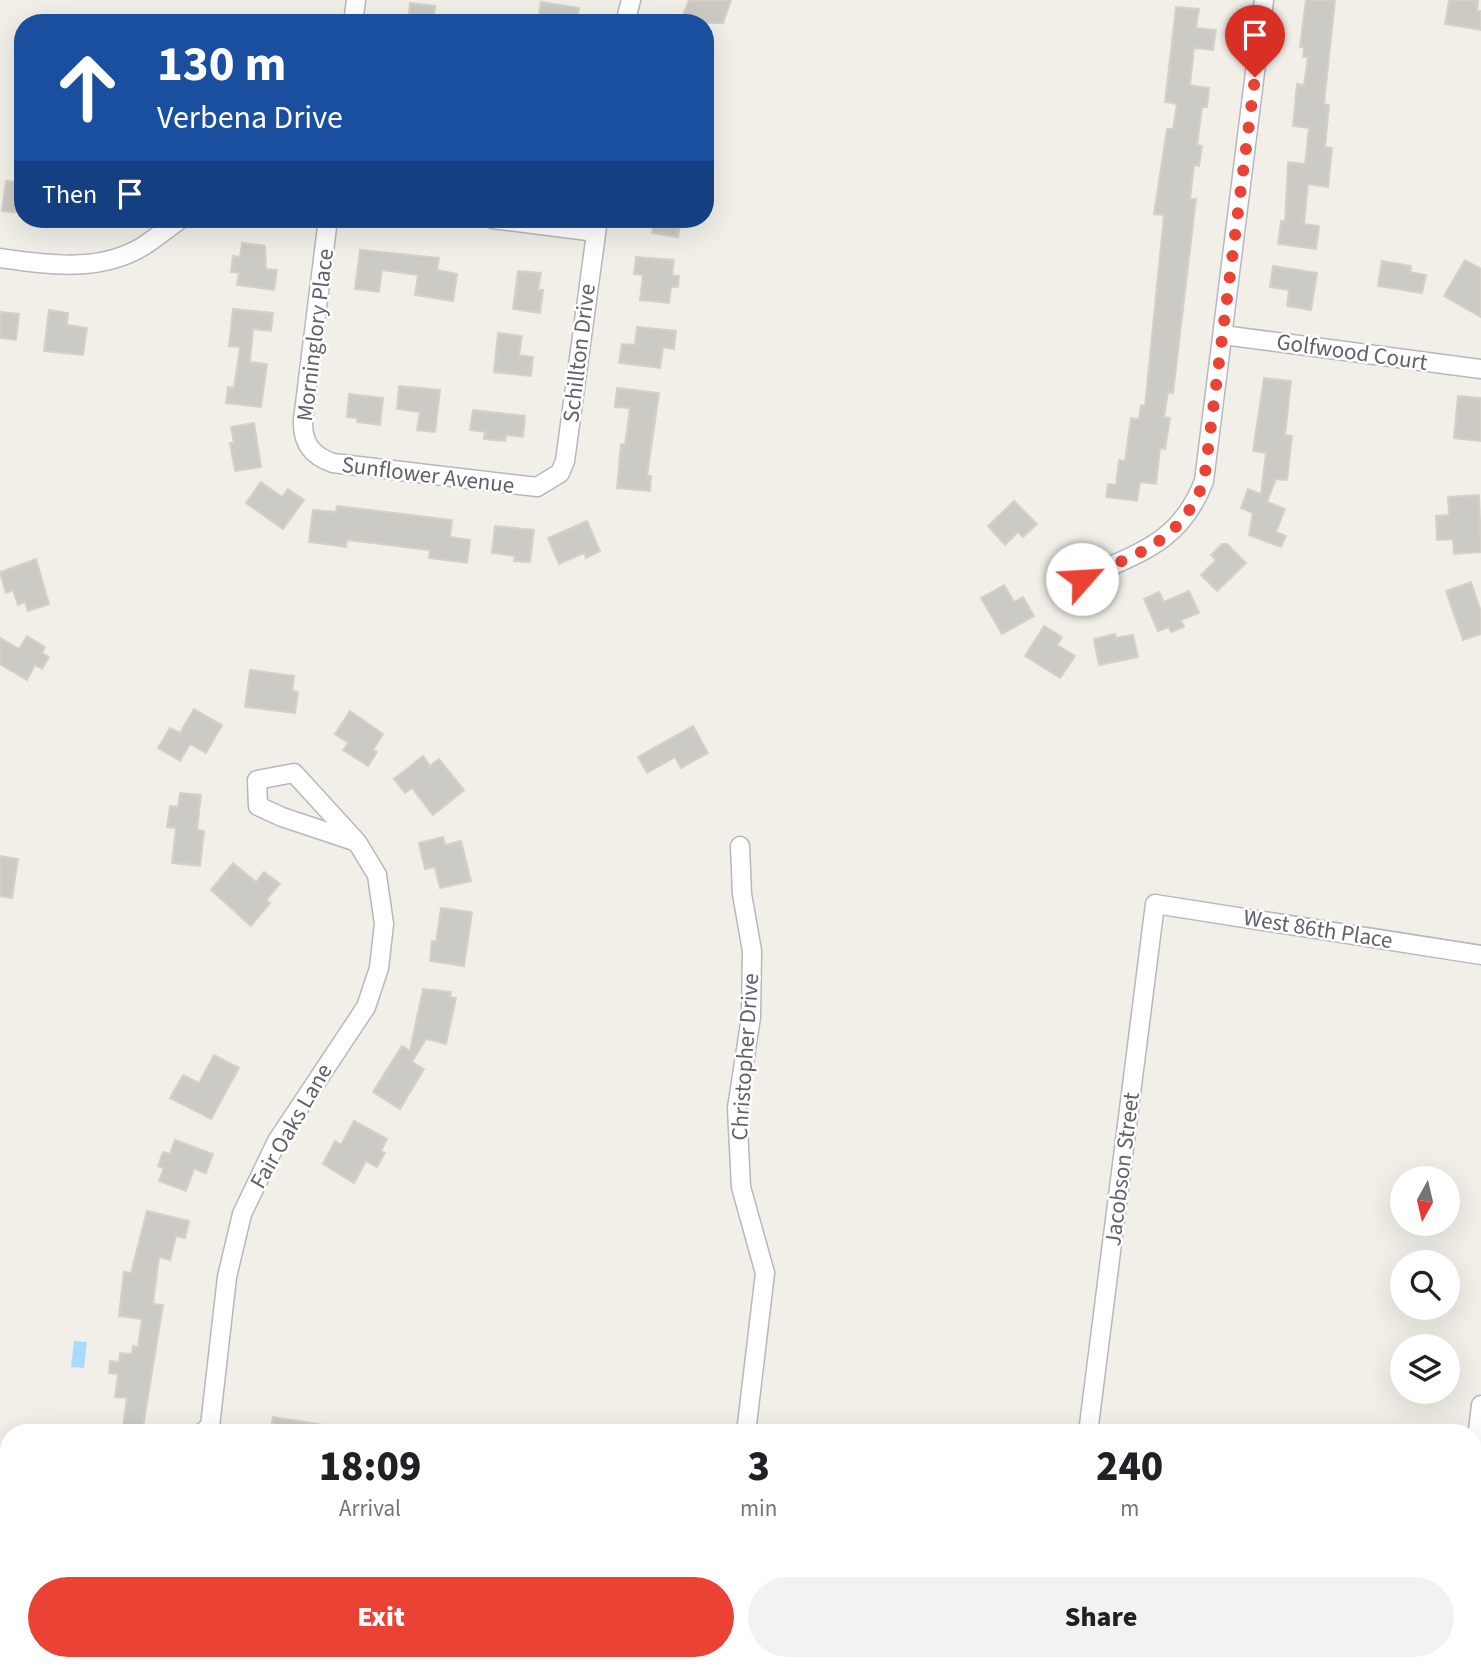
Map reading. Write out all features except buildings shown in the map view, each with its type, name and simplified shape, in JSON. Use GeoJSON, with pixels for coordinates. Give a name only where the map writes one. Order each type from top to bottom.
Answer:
{"type":"FeatureCollection","features":[{"type":"Feature","properties":{"kind":"street"},"geometry":{"type":"LineString","coordinates":[[1082,579],[1154,546],[1179,526],[1192,508],[1208,468],[1264,0]]}},
{"type":"Feature","properties":{"kind":"street"},"geometry":{"type":"LineString","coordinates":[[0,258],[58,266],[103,262],[145,245],[169,228]]}},
{"type":"Feature","properties":{"kind":"street","name":"Morninglory Place"},"geometry":{"type":"LineString","coordinates":[[310,449],[304,440],[303,421],[327,228]]}},
{"type":"Feature","properties":{"kind":"street","name":"Schillton Drive"},"geometry":{"type":"LineString","coordinates":[[550,481],[560,473],[565,461],[597,228]]}},
{"type":"Feature","properties":{"kind":"street","name":"Golfwood Court"},"geometry":{"type":"LineString","coordinates":[[1223,335],[1481,369]]}},
{"type":"Feature","properties":{"kind":"street","name":"Sunflower Avenue"},"geometry":{"type":"LineString","coordinates":[[310,449],[320,458],[333,463],[522,487],[537,487],[550,481]]}},
{"type":"Feature","properties":{"kind":"street","name":"Fair Oaks Lane"},"geometry":{"type":"LineString","coordinates":[[210,1424],[227,1277],[242,1214],[277,1141],[366,1007],[379,968],[384,924],[377,875],[357,842],[294,772],[257,780],[258,806],[282,817],[357,842]]}},
{"type":"Feature","properties":{"kind":"street","name":"Christopher Drive"},"geometry":{"type":"LineString","coordinates":[[740,846],[742,894],[752,951],[751,1017],[737,1108],[741,1188],[765,1273],[747,1424]]}},
{"type":"Feature","properties":{"kind":"street","name":"West 86th Place"},"geometry":{"type":"LineString","coordinates":[[1155,904],[1481,955]]}},
{"type":"Feature","properties":{"kind":"street","name":"Jacobson Street"},"geometry":{"type":"LineString","coordinates":[[1089,1424],[1155,904]]}},
{"type":"Feature","properties":{"kind":"street"},"geometry":{"type":"LineString","coordinates":[[1479,1424],[1481,1405]]}},
{"type":"Feature","properties":{"kind":"water"},"geometry":{"type":"Polygon","coordinates":[[[74,1341],[87,1342],[84,1368],[71,1367],[74,1341]]]}},
{"type":"Feature","properties":{"kind":"route"},"geometry":{"type":"LineString","coordinates":[[1082,579],[1142,553],[1164,539],[1184,521],[1204,481],[1208,468],[1255,77]]}}]}
